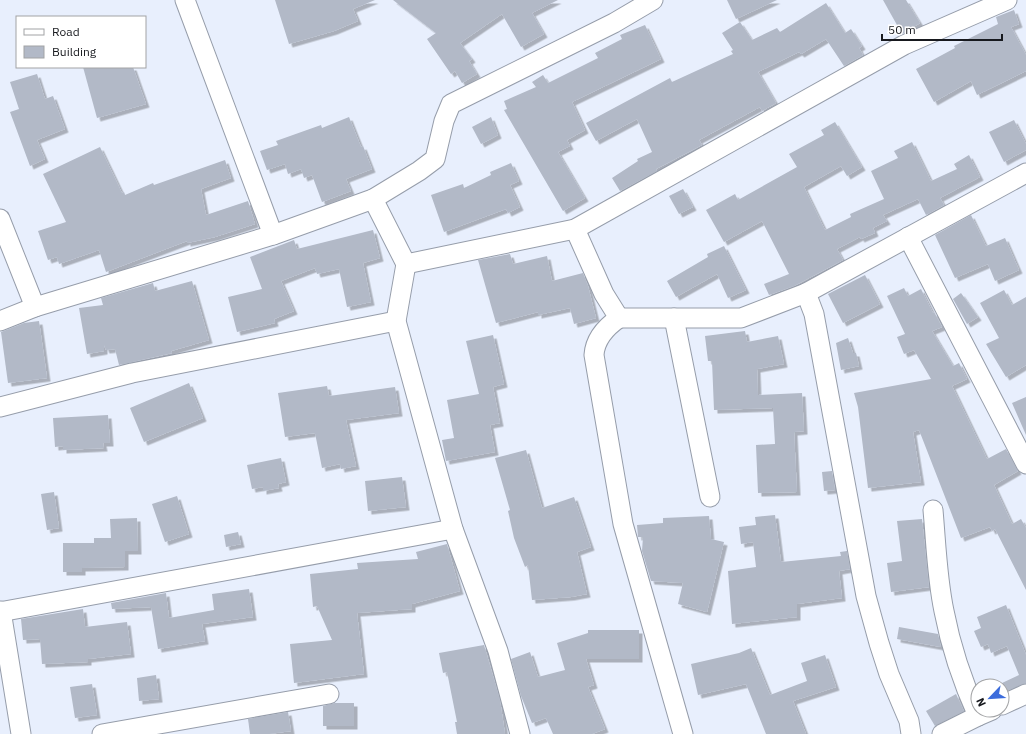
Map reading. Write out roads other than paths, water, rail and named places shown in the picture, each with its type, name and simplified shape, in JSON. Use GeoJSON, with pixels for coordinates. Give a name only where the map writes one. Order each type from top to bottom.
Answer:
{"type":"FeatureCollection","features":[{"type":"Feature","properties":{"kind":"street"},"geometry":{"type":"LineString","coordinates":[[185,0],[273,235]]}},
{"type":"Feature","properties":{"kind":"street"},"geometry":{"type":"LineString","coordinates":[[0,321],[35,307],[273,235],[373,199],[419,171],[435,159],[444,121],[451,104],[614,24],[653,0]]}},
{"type":"Feature","properties":{"kind":"street"},"geometry":{"type":"LineString","coordinates":[[406,264],[575,229],[904,45],[1007,0]]}},
{"type":"Feature","properties":{"kind":"street"},"geometry":{"type":"LineString","coordinates":[[683,734],[623,524],[594,355],[598,340],[609,326],[620,318],[741,318],[806,293],[1026,173]]}},
{"type":"Feature","properties":{"kind":"street"},"geometry":{"type":"LineString","coordinates":[[373,199],[406,264],[396,321],[453,529],[498,651],[520,734]]}},
{"type":"Feature","properties":{"kind":"street"},"geometry":{"type":"LineString","coordinates":[[0,219],[35,307]]}},
{"type":"Feature","properties":{"kind":"street"},"geometry":{"type":"LineString","coordinates":[[575,229],[604,294],[620,318]]}},
{"type":"Feature","properties":{"kind":"street"},"geometry":{"type":"LineString","coordinates":[[908,236],[1026,464]]}},
{"type":"Feature","properties":{"kind":"street"},"geometry":{"type":"LineString","coordinates":[[806,293],[814,314],[866,596],[881,649],[909,721],[911,734]]}},
{"type":"Feature","properties":{"kind":"street"},"geometry":{"type":"LineString","coordinates":[[674,318],[710,498]]}},
{"type":"Feature","properties":{"kind":"street"},"geometry":{"type":"LineString","coordinates":[[0,408],[132,373],[396,321]]}},
{"type":"Feature","properties":{"kind":"street"},"geometry":{"type":"LineString","coordinates":[[933,510],[943,610],[954,655],[967,692],[970,696]]}},
{"type":"Feature","properties":{"kind":"street"},"geometry":{"type":"LineString","coordinates":[[21,734],[0,612],[453,529]]}},
{"type":"Feature","properties":{"kind":"street"},"geometry":{"type":"LineString","coordinates":[[102,734],[329,694]]}},
{"type":"Feature","properties":{"kind":"street"},"geometry":{"type":"LineString","coordinates":[[1010,701],[1026,694]]}},
{"type":"Feature","properties":{"kind":"street"},"geometry":{"type":"LineString","coordinates":[[942,734],[975,718]]}}]}
